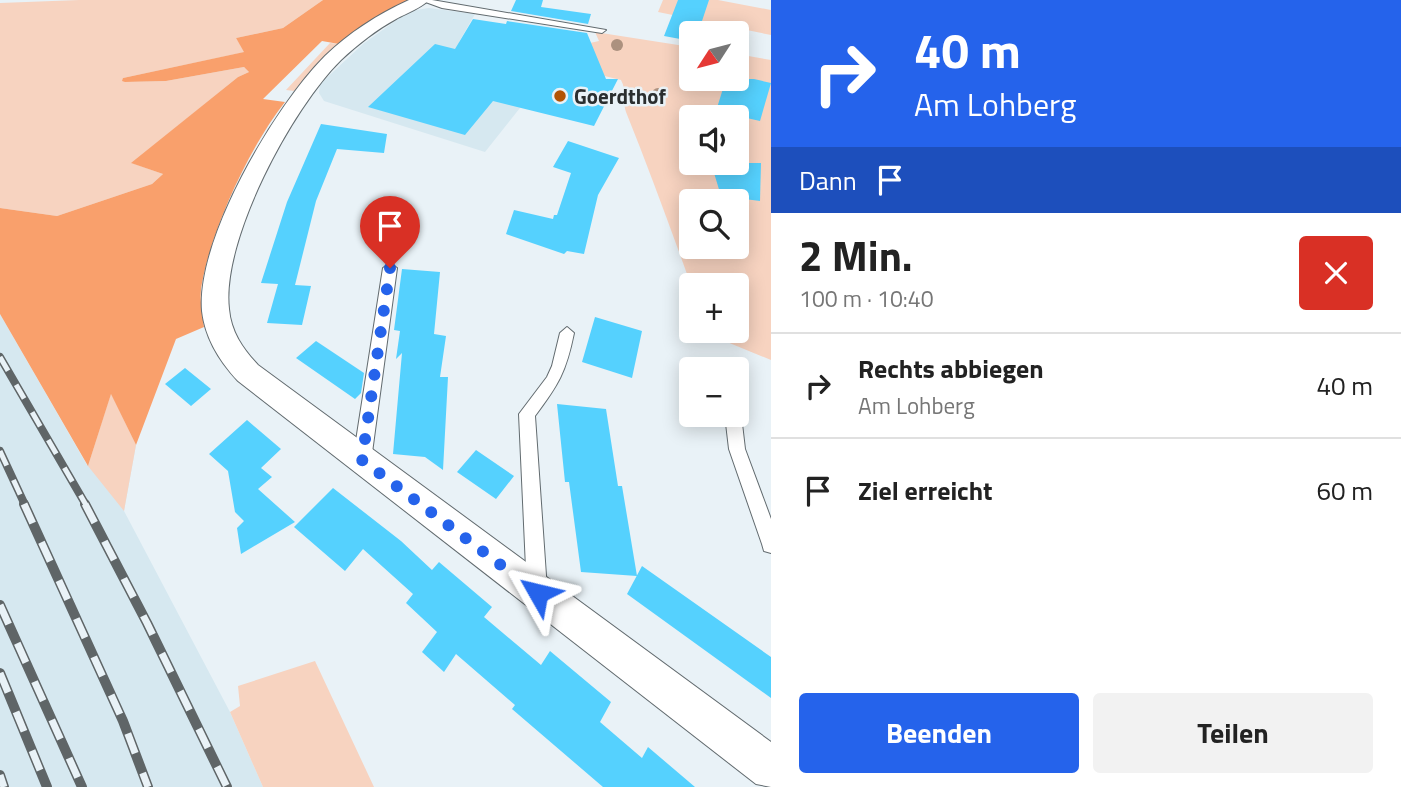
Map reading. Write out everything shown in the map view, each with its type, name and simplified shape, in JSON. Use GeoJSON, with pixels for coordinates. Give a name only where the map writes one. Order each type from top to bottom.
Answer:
{"type":"FeatureCollection","features":[{"type":"Feature","properties":{"kind":"street"},"geometry":{"type":"LineString","coordinates":[[423,0],[402,8],[362,34],[323,68],[297,100],[267,149],[219,262],[215,298],[221,335],[230,355],[248,373],[771,769]]}},
{"type":"Feature","properties":{"kind":"lane"},"geometry":{"type":"LineString","coordinates":[[423,0],[442,6],[602,30]]}},
{"type":"Feature","properties":{"kind":"lane"},"geometry":{"type":"LineString","coordinates":[[362,460],[390,268]]}},
{"type":"Feature","properties":{"kind":"lane"},"geometry":{"type":"LineString","coordinates":[[538,593],[527,414],[553,381],[567,333]]}},
{"type":"Feature","properties":{"kind":"lane"},"geometry":{"type":"LineString","coordinates":[[734,427],[737,449],[771,544]]}},
{"type":"Feature","properties":{"kind":"shaded area"},"geometry":{"type":"Polygon","coordinates":[[[79,0],[323,0],[283,28],[236,38],[245,52],[123,78],[125,82],[166,81],[244,67],[249,72],[238,77],[132,163],[163,174],[152,184],[57,216],[0,208],[0,3],[79,0]]]}},
{"type":"Feature","properties":{"kind":"shaded area"},"geometry":{"type":"Polygon","coordinates":[[[323,0],[409,0],[374,18],[339,44],[322,41],[263,99],[285,102],[246,164],[215,237],[201,289],[204,327],[176,339],[136,445],[111,394],[88,466],[0,314],[0,208],[57,216],[152,184],[163,174],[131,163],[238,77],[249,72],[244,67],[166,81],[125,82],[122,81],[123,78],[244,52],[236,38],[283,28],[323,0]]]}},
{"type":"Feature","properties":{"kind":"shaded area"},"geometry":{"type":"Polygon","coordinates":[[[663,0],[718,0],[771,10],[771,35],[749,31],[749,21],[702,21],[658,12],[663,0]]]}},
{"type":"Feature","properties":{"kind":"shaded area"},"geometry":{"type":"Polygon","coordinates":[[[429,8],[475,14],[459,42],[555,64],[485,152],[324,101],[319,93],[320,84],[363,44],[409,11],[429,8]]]}},
{"type":"Feature","properties":{"kind":"shaded area"},"geometry":{"type":"Polygon","coordinates":[[[595,32],[679,45],[679,91],[749,91],[749,56],[771,60],[771,360],[730,343],[749,343],[749,273],[687,273],[681,259],[749,259],[749,189],[679,189],[679,252],[626,112],[621,80],[555,64],[590,43],[599,41],[595,32]]]}},
{"type":"Feature","properties":{"kind":"shaded area"},"geometry":{"type":"Polygon","coordinates":[[[330,43],[339,44],[294,91],[286,90],[330,43]]]}},
{"type":"Feature","properties":{"kind":"shaded area"},"geometry":{"type":"Polygon","coordinates":[[[0,314],[87,465],[136,445],[124,511],[230,712],[263,787],[0,787],[0,314]]]}},
{"type":"Feature","properties":{"kind":"shaded area"},"geometry":{"type":"Polygon","coordinates":[[[111,393],[136,445],[124,511],[88,466],[111,393]]]}},
{"type":"Feature","properties":{"kind":"shaded area"},"geometry":{"type":"Polygon","coordinates":[[[315,661],[374,787],[263,787],[230,712],[240,706],[238,686],[315,661]]]}},
{"type":"Feature","properties":{"kind":"building"},"geometry":{"type":"Polygon","coordinates":[[[516,0],[543,0],[541,7],[591,14],[588,24],[511,11],[516,0]]]}},
{"type":"Feature","properties":{"kind":"building"},"geometry":{"type":"Polygon","coordinates":[[[678,0],[709,0],[702,21],[679,21],[679,39],[664,36],[678,0]]]}},
{"type":"Feature","properties":{"kind":"building"},"geometry":{"type":"Polygon","coordinates":[[[473,19],[506,24],[507,21],[587,33],[606,79],[618,79],[594,126],[493,101],[465,135],[368,107],[435,44],[455,49],[473,19]]]}},
{"type":"Feature","properties":{"kind":"building"},"geometry":{"type":"Polygon","coordinates":[[[749,79],[771,83],[760,121],[749,118],[749,105],[718,105],[722,91],[749,91],[749,79]]]}},
{"type":"Feature","properties":{"kind":"building"},"geometry":{"type":"Polygon","coordinates":[[[321,124],[387,134],[384,153],[337,149],[316,201],[295,285],[311,286],[302,325],[267,323],[278,284],[261,283],[287,202],[321,124]]]}},
{"type":"Feature","properties":{"kind":"building"},"geometry":{"type":"Polygon","coordinates":[[[568,141],[619,158],[598,195],[584,254],[567,251],[564,254],[506,234],[514,210],[553,219],[554,215],[557,215],[571,173],[553,167],[568,141]]]}},
{"type":"Feature","properties":{"kind":"building"},"geometry":{"type":"Polygon","coordinates":[[[749,163],[761,163],[760,201],[749,200],[749,189],[719,189],[715,175],[749,175],[749,163]]]}},
{"type":"Feature","properties":{"kind":"building"},"geometry":{"type":"Polygon","coordinates":[[[402,269],[440,272],[434,334],[446,336],[440,377],[448,377],[443,470],[425,457],[393,454],[402,353],[396,359],[400,331],[394,330],[402,269]]]}},
{"type":"Feature","properties":{"kind":"building"},"geometry":{"type":"Polygon","coordinates":[[[595,317],[642,331],[632,378],[582,362],[595,317]]]}},
{"type":"Feature","properties":{"kind":"building"},"geometry":{"type":"Polygon","coordinates":[[[316,341],[364,373],[361,393],[355,399],[296,358],[316,341]]]}},
{"type":"Feature","properties":{"kind":"building"},"geometry":{"type":"Polygon","coordinates":[[[185,368],[211,389],[191,406],[165,384],[185,368]]]}},
{"type":"Feature","properties":{"kind":"building"},"geometry":{"type":"Polygon","coordinates":[[[557,404],[606,409],[618,486],[622,486],[637,576],[581,572],[569,482],[565,482],[557,404]]]}},
{"type":"Feature","properties":{"kind":"building"},"geometry":{"type":"Polygon","coordinates":[[[247,420],[281,449],[261,468],[272,477],[258,489],[295,522],[241,554],[237,528],[244,521],[235,512],[228,471],[209,454],[247,420]]]}},
{"type":"Feature","properties":{"kind":"building"},"geometry":{"type":"Polygon","coordinates":[[[476,450],[514,476],[496,499],[457,472],[476,450]]]}},
{"type":"Feature","properties":{"kind":"building"},"geometry":{"type":"Polygon","coordinates":[[[333,488],[401,541],[432,570],[439,562],[492,607],[484,617],[541,665],[550,651],[611,702],[600,722],[642,758],[648,747],[695,787],[603,787],[512,709],[515,705],[456,654],[444,672],[422,652],[437,632],[406,603],[413,594],[363,549],[345,571],[294,527],[333,488]]]}},
{"type":"Feature","properties":{"kind":"building"},"geometry":{"type":"Polygon","coordinates":[[[642,566],[771,657],[771,698],[627,594],[642,566]]]}},
{"type":"Feature","properties":{"kind":"railway"},"geometry":{"type":"LineString","coordinates":[[0,357],[86,505]]}},
{"type":"Feature","properties":{"kind":"railway"},"geometry":{"type":"LineString","coordinates":[[0,451],[25,505]]}},
{"type":"Feature","properties":{"kind":"railway"},"geometry":{"type":"LineString","coordinates":[[24,504],[123,721],[148,787]]}},
{"type":"Feature","properties":{"kind":"railway"},"geometry":{"type":"LineString","coordinates":[[85,504],[227,787]]}},
{"type":"Feature","properties":{"kind":"railway"},"geometry":{"type":"LineString","coordinates":[[0,605],[82,787]]}},
{"type":"Feature","properties":{"kind":"railway"},"geometry":{"type":"LineString","coordinates":[[0,673],[47,787]]}},
{"type":"Feature","properties":{"kind":"railway"},"geometry":{"type":"LineString","coordinates":[[0,775],[4,787]]}},
{"type":"Feature","properties":{"kind":"place","name":"Goerdthof"},"geometry":{"type":"Point","coordinates":[560,96]}},
{"type":"Feature","properties":{"kind":"route"},"geometry":{"type":"LineString","coordinates":[[390,268],[362,460],[538,593]]}}]}
